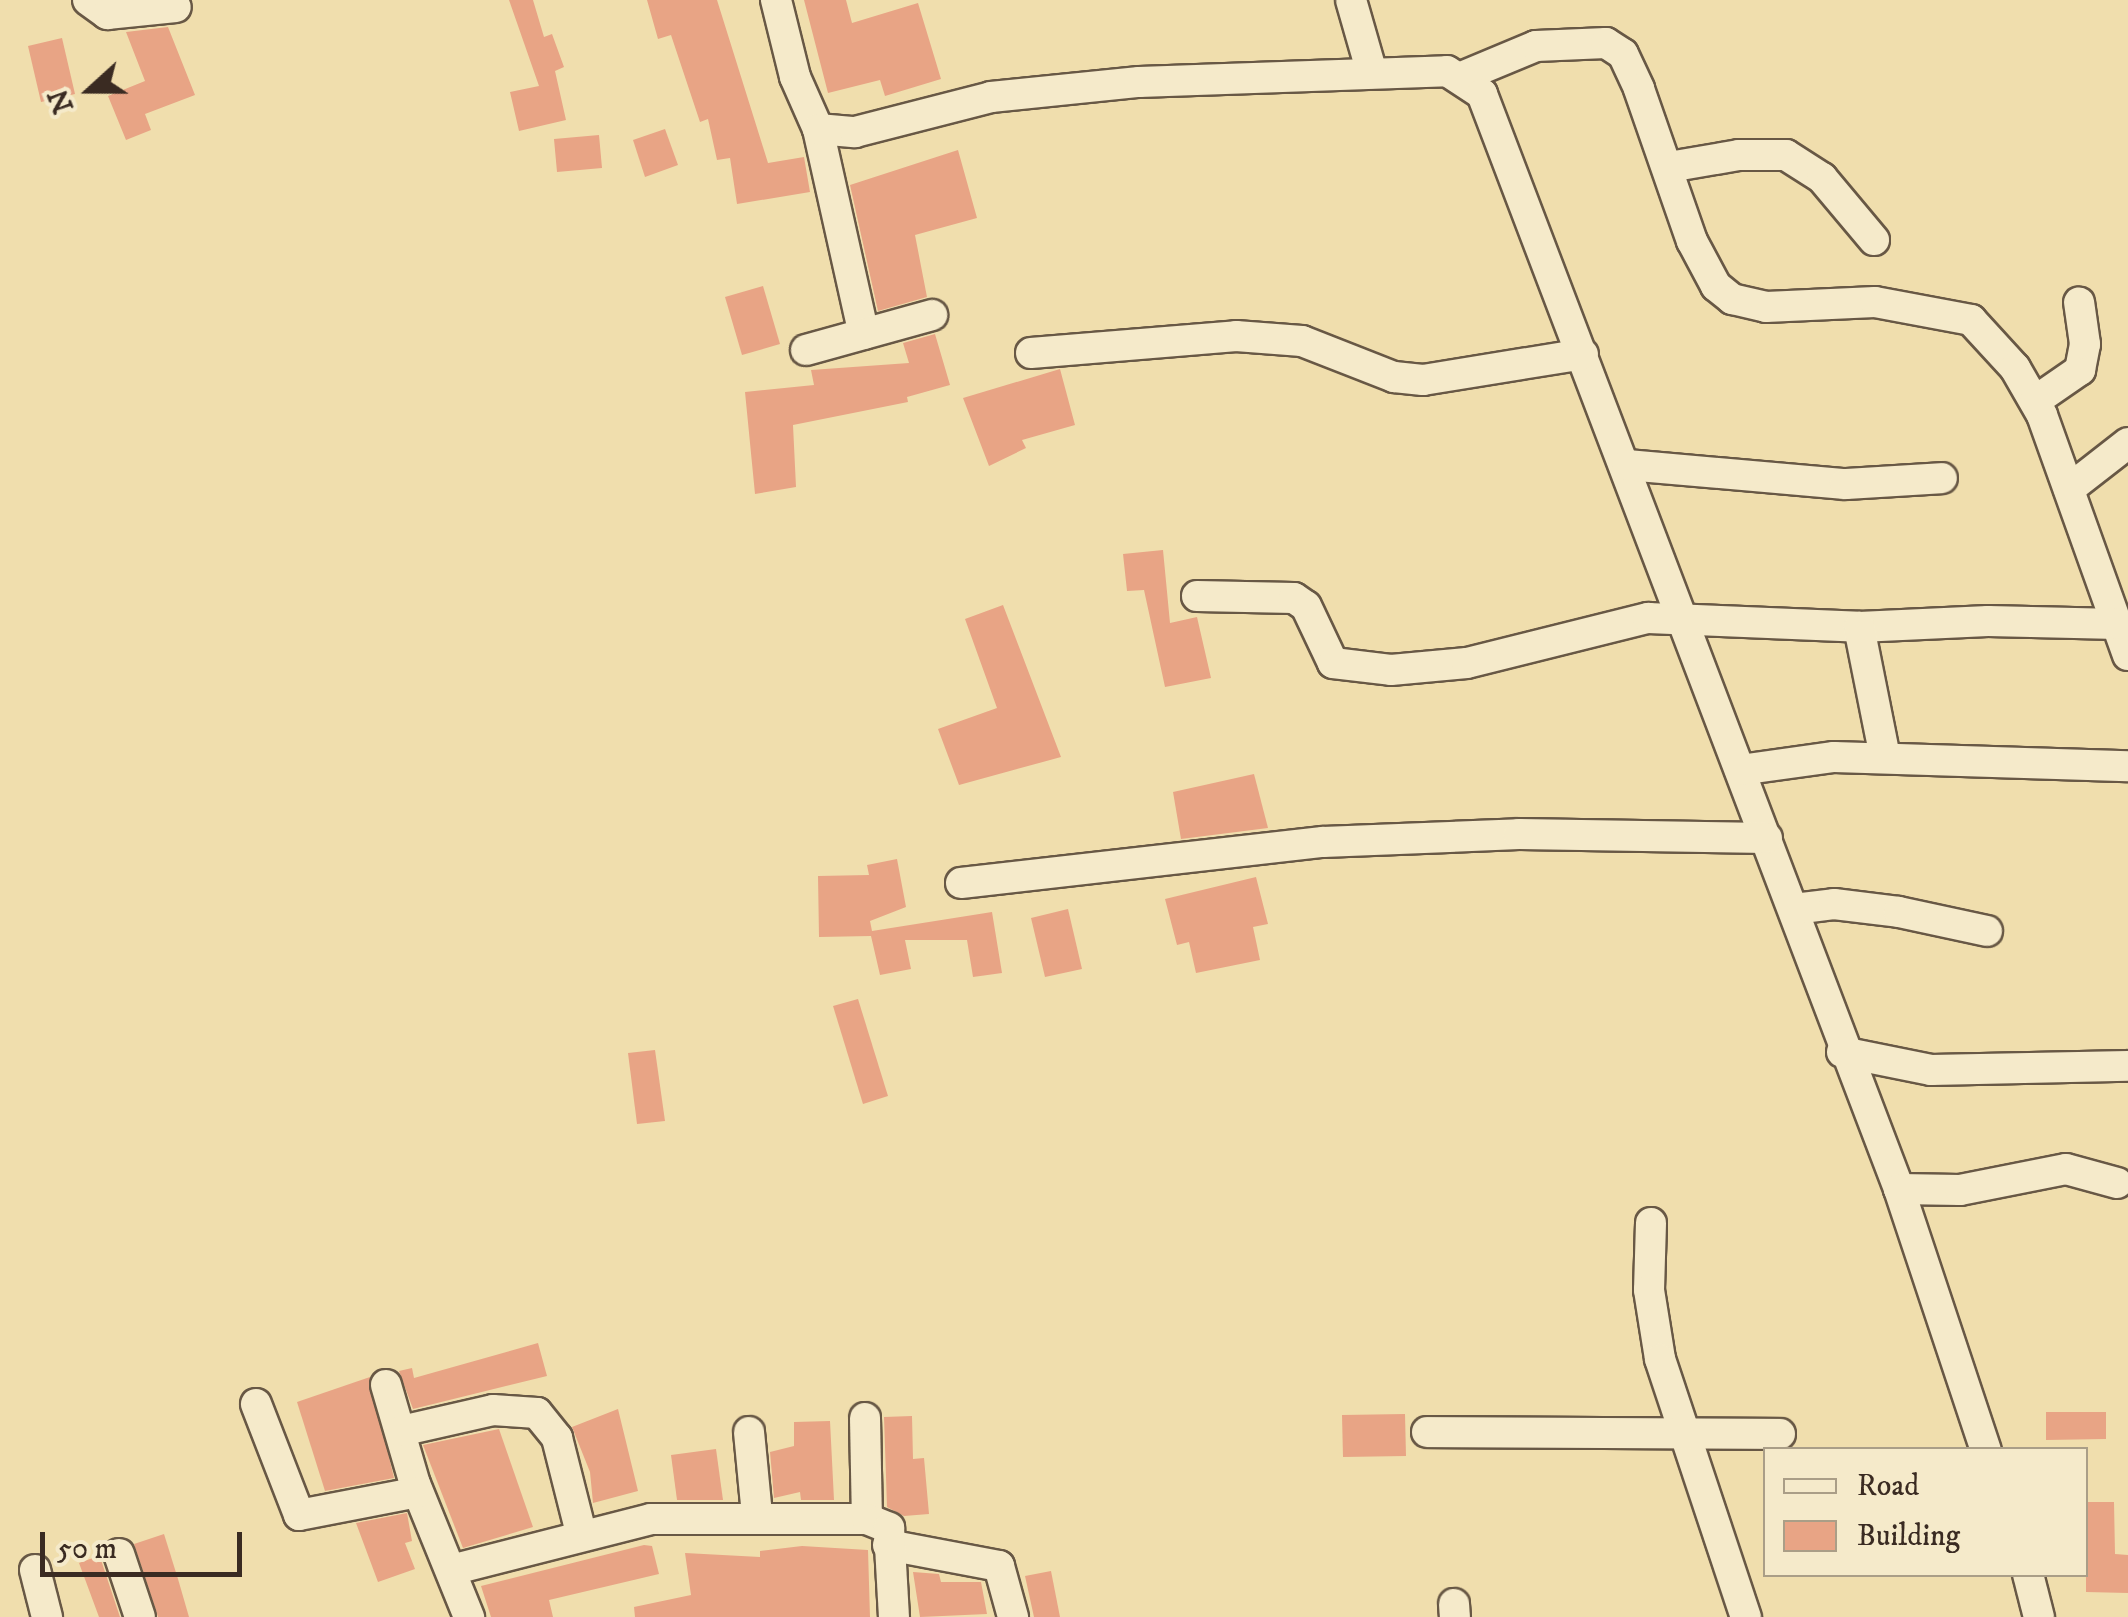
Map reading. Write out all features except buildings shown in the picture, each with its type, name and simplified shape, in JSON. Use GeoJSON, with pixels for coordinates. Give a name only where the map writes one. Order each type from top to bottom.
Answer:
{"type":"FeatureCollection","features":[{"type":"Feature","properties":{"kind":"street"},"geometry":{"type":"LineString","coordinates":[[88,0],[107,14],[176,8]]}},
{"type":"Feature","properties":{"kind":"street"},"geometry":{"type":"LineString","coordinates":[[776,0],[795,77],[818,128],[864,334]]}},
{"type":"Feature","properties":{"kind":"street"},"geometry":{"type":"LineString","coordinates":[[1351,0],[1372,73]]}},
{"type":"Feature","properties":{"kind":"street"},"geometry":{"type":"LineString","coordinates":[[1459,78],[1536,46],[1606,43],[1623,54],[1669,167],[1692,241],[1716,286],[1732,299],[1766,307],[1875,302],[1949,311],[1971,320],[2035,401],[2128,656]]}},
{"type":"Feature","properties":{"kind":"street"},"geometry":{"type":"LineString","coordinates":[[818,128],[855,132],[1030,91],[1372,73],[1447,71],[1482,94],[1794,908],[1842,1052],[1899,1189],[1985,1447]]}},
{"type":"Feature","properties":{"kind":"street"},"geometry":{"type":"LineString","coordinates":[[1669,167],[1739,154],[1786,154],[1822,178],[1874,240]]}},
{"type":"Feature","properties":{"kind":"street"},"geometry":{"type":"LineString","coordinates":[[2035,401],[2080,370],[2085,344],[2079,302]]}},
{"type":"Feature","properties":{"kind":"street"},"geometry":{"type":"LineString","coordinates":[[806,350],[932,316]]}},
{"type":"Feature","properties":{"kind":"street"},"geometry":{"type":"LineString","coordinates":[[1030,352],[1236,336],[1302,341],[1394,377],[1423,380],[1582,354]]}},
{"type":"Feature","properties":{"kind":"street"},"geometry":{"type":"LineString","coordinates":[[2069,489],[2128,443]]}},
{"type":"Feature","properties":{"kind":"street"},"geometry":{"type":"LineString","coordinates":[[1627,465],[1845,484],[1942,478]]}},
{"type":"Feature","properties":{"kind":"street"},"geometry":{"type":"LineString","coordinates":[[1197,596],[1294,598],[1306,606],[1326,653],[1346,668],[1434,669],[1615,621],[1859,628],[1988,620],[2118,624]]}},
{"type":"Feature","properties":{"kind":"street"},"geometry":{"type":"LineString","coordinates":[[1859,628],[1886,757]]}},
{"type":"Feature","properties":{"kind":"street"},"geometry":{"type":"LineString","coordinates":[[1740,770],[1886,757],[2128,766]]}},
{"type":"Feature","properties":{"kind":"street"},"geometry":{"type":"LineString","coordinates":[[961,883],[1323,842],[1519,834],[1767,838]]}},
{"type":"Feature","properties":{"kind":"street"},"geometry":{"type":"LineString","coordinates":[[1794,908],[1883,910],[1986,931]]}},
{"type":"Feature","properties":{"kind":"street"},"geometry":{"type":"LineString","coordinates":[[1842,1052],[1930,1070],[2128,1066]]}},
{"type":"Feature","properties":{"kind":"street"},"geometry":{"type":"LineString","coordinates":[[1899,1189],[1960,1190],[2066,1169],[2117,1183]]}},
{"type":"Feature","properties":{"kind":"street"},"geometry":{"type":"LineString","coordinates":[[1652,1223],[1652,1328],[1746,1617]]}},
{"type":"Feature","properties":{"kind":"street"},"geometry":{"type":"LineString","coordinates":[[386,1386],[418,1492],[469,1617]]}},
{"type":"Feature","properties":{"kind":"street"},"geometry":{"type":"LineString","coordinates":[[256,1404],[299,1516],[418,1492]]}},
{"type":"Feature","properties":{"kind":"street"},"geometry":{"type":"LineString","coordinates":[[401,1431],[493,1410],[537,1414],[557,1438],[581,1533]]}},
{"type":"Feature","properties":{"kind":"street"},"geometry":{"type":"LineString","coordinates":[[865,1418],[867,1519]]}},
{"type":"Feature","properties":{"kind":"street"},"geometry":{"type":"LineString","coordinates":[[1427,1432],[1685,1430],[1780,1434]]}},
{"type":"Feature","properties":{"kind":"street"},"geometry":{"type":"LineString","coordinates":[[749,1432],[757,1515]]}},
{"type":"Feature","properties":{"kind":"street"},"geometry":{"type":"LineString","coordinates":[[451,1570],[581,1533],[651,1519],[757,1515],[867,1519],[889,1528],[894,1617]]}},
{"type":"Feature","properties":{"kind":"street"},"geometry":{"type":"LineString","coordinates":[[888,1545],[999,1566],[1014,1617]]}},
{"type":"Feature","properties":{"kind":"street"},"geometry":{"type":"LineString","coordinates":[[120,1554],[140,1617]]}},
{"type":"Feature","properties":{"kind":"street"},"geometry":{"type":"LineString","coordinates":[[35,1570],[47,1617]]}},
{"type":"Feature","properties":{"kind":"street"},"geometry":{"type":"LineString","coordinates":[[2029,1577],[2039,1617]]}}]}
